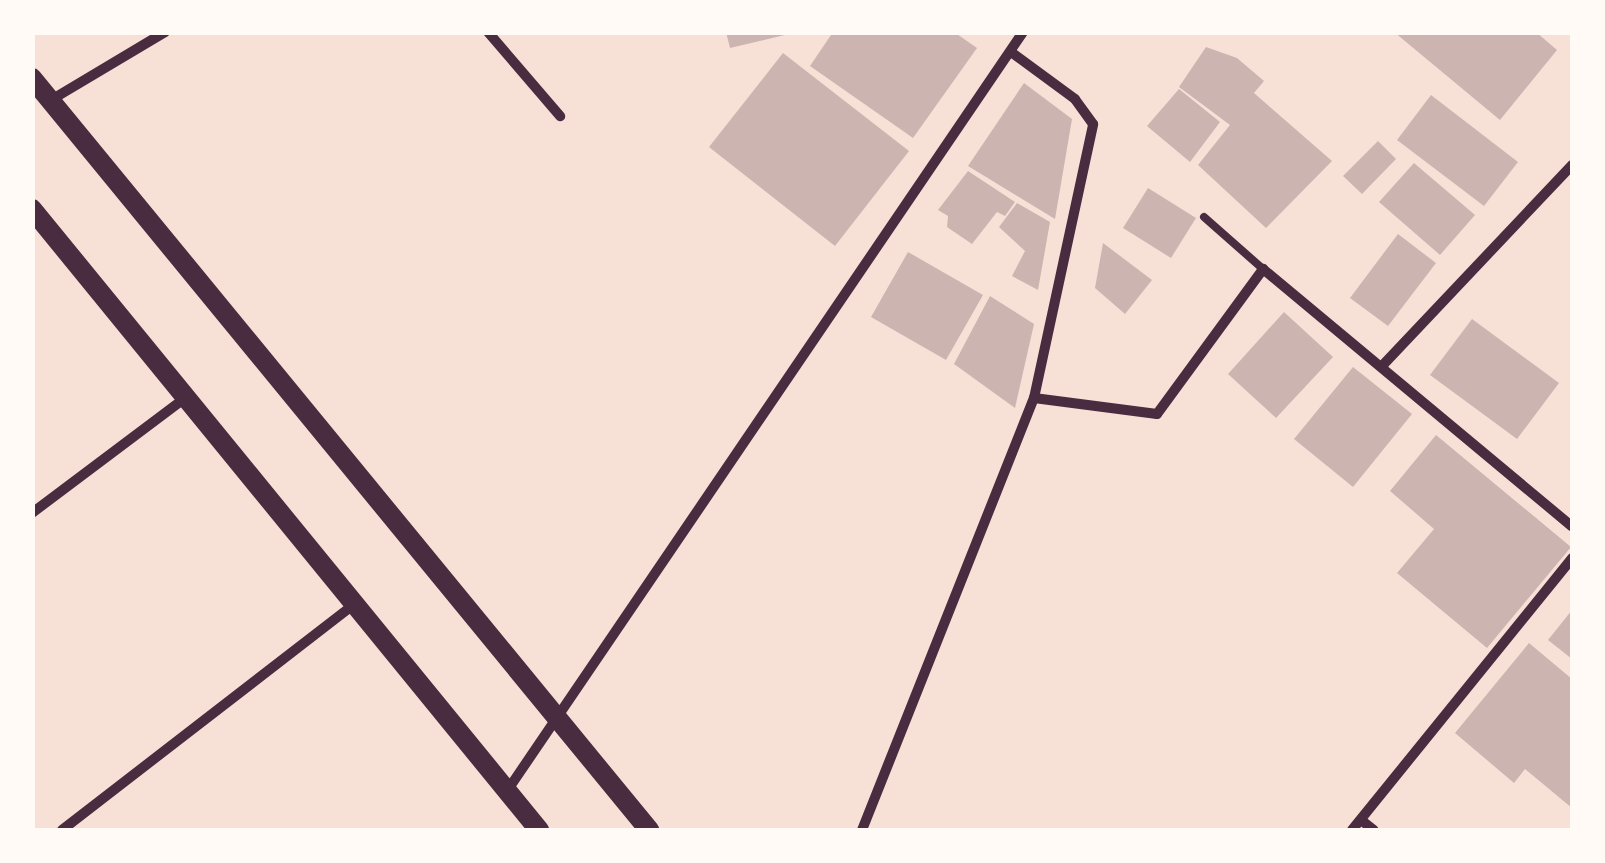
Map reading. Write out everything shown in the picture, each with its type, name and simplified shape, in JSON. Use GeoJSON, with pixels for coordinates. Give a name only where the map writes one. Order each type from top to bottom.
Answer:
{"type":"FeatureCollection","features":[{"type":"Feature","properties":{"kind":"main road"},"geometry":{"type":"LineString","coordinates":[[32,78],[649,830]]}},
{"type":"Feature","properties":{"kind":"main road"},"geometry":{"type":"LineString","coordinates":[[32,209],[539,830]]}},
{"type":"Feature","properties":{"kind":"street"},"geometry":{"type":"LineString","coordinates":[[51,100],[165,32]]}},
{"type":"Feature","properties":{"kind":"street"},"geometry":{"type":"LineString","coordinates":[[488,32],[560,116]]}},
{"type":"Feature","properties":{"kind":"street"},"geometry":{"type":"LineString","coordinates":[[507,792],[1023,32]]}},
{"type":"Feature","properties":{"kind":"street"},"geometry":{"type":"LineString","coordinates":[[862,830],[1034,398],[1093,124],[1075,99],[1011,52]]}},
{"type":"Feature","properties":{"kind":"street"},"geometry":{"type":"LineString","coordinates":[[1382,366],[1572,164]]}},
{"type":"Feature","properties":{"kind":"street"},"geometry":{"type":"LineString","coordinates":[[1034,398],[1158,414],[1264,269],[1572,526]]}},
{"type":"Feature","properties":{"kind":"street"},"geometry":{"type":"LineString","coordinates":[[32,513],[186,397]]}},
{"type":"Feature","properties":{"kind":"street"},"geometry":{"type":"LineString","coordinates":[[1352,830],[1572,558]]}},
{"type":"Feature","properties":{"kind":"street"},"geometry":{"type":"LineString","coordinates":[[62,830],[354,604]]}},
{"type":"Feature","properties":{"kind":"street"},"geometry":{"type":"LineString","coordinates":[[1361,820],[1374,830]]}},
{"type":"Feature","properties":{"kind":"lane"},"geometry":{"type":"LineString","coordinates":[[1204,217],[1264,269]]}},
{"type":"Feature","properties":{"kind":"building"},"geometry":{"type":"Polygon","coordinates":[[[726,32],[789,32],[789,34],[730,48],[726,32]]]}},
{"type":"Feature","properties":{"kind":"building"},"geometry":{"type":"Polygon","coordinates":[[[833,32],[954,32],[977,48],[913,138],[810,66],[833,32]]]}},
{"type":"Feature","properties":{"kind":"building"},"geometry":{"type":"Polygon","coordinates":[[[1394,32],[1536,32],[1557,50],[1500,120],[1394,32]]]}},
{"type":"Feature","properties":{"kind":"building"},"geometry":{"type":"Polygon","coordinates":[[[1206,47],[1237,58],[1264,81],[1254,93],[1332,161],[1266,228],[1198,165],[1230,125],[1179,87],[1206,47]]]}},
{"type":"Feature","properties":{"kind":"building"},"geometry":{"type":"Polygon","coordinates":[[[783,53],[909,151],[835,246],[709,147],[783,53]]]}},
{"type":"Feature","properties":{"kind":"building"},"geometry":{"type":"Polygon","coordinates":[[[1024,83],[1072,119],[1055,219],[968,166],[1024,83]]]}},
{"type":"Feature","properties":{"kind":"building"},"geometry":{"type":"Polygon","coordinates":[[[1179,89],[1220,122],[1190,162],[1147,126],[1179,89]]]}},
{"type":"Feature","properties":{"kind":"building"},"geometry":{"type":"Polygon","coordinates":[[[1431,95],[1518,162],[1484,206],[1397,140],[1431,95]]]}},
{"type":"Feature","properties":{"kind":"building"},"geometry":{"type":"Polygon","coordinates":[[[1378,141],[1396,159],[1362,194],[1343,176],[1378,141]]]}},
{"type":"Feature","properties":{"kind":"building"},"geometry":{"type":"Polygon","coordinates":[[[1414,163],[1475,215],[1440,255],[1379,202],[1414,163]]]}},
{"type":"Feature","properties":{"kind":"building"},"geometry":{"type":"Polygon","coordinates":[[[968,171],[1015,202],[1005,216],[997,212],[972,244],[947,227],[948,216],[938,210],[968,171]]]}},
{"type":"Feature","properties":{"kind":"building"},"geometry":{"type":"Polygon","coordinates":[[[1148,188],[1196,218],[1171,258],[1123,228],[1148,188]]]}},
{"type":"Feature","properties":{"kind":"building"},"geometry":{"type":"Polygon","coordinates":[[[1017,203],[1050,222],[1038,290],[1012,276],[1025,251],[999,227],[1017,203]]]}},
{"type":"Feature","properties":{"kind":"building"},"geometry":{"type":"Polygon","coordinates":[[[1398,234],[1436,263],[1388,326],[1350,298],[1398,234]]]}},
{"type":"Feature","properties":{"kind":"building"},"geometry":{"type":"Polygon","coordinates":[[[1103,243],[1152,280],[1125,314],[1095,288],[1103,243]]]}},
{"type":"Feature","properties":{"kind":"building"},"geometry":{"type":"Polygon","coordinates":[[[908,252],[983,295],[946,360],[871,317],[908,252]]]}},
{"type":"Feature","properties":{"kind":"building"},"geometry":{"type":"Polygon","coordinates":[[[990,296],[1034,324],[1015,408],[954,364],[990,296]]]}},
{"type":"Feature","properties":{"kind":"building"},"geometry":{"type":"Polygon","coordinates":[[[1284,312],[1333,357],[1276,418],[1228,374],[1284,312]]]}},
{"type":"Feature","properties":{"kind":"building"},"geometry":{"type":"Polygon","coordinates":[[[1472,319],[1559,383],[1517,439],[1430,375],[1472,319]]]}},
{"type":"Feature","properties":{"kind":"building"},"geometry":{"type":"Polygon","coordinates":[[[1353,367],[1412,414],[1353,487],[1294,439],[1353,367]]]}},
{"type":"Feature","properties":{"kind":"building"},"geometry":{"type":"Polygon","coordinates":[[[1436,435],[1571,547],[1487,648],[1397,573],[1434,529],[1390,491],[1436,435]]]}},
{"type":"Feature","properties":{"kind":"building"},"geometry":{"type":"Polygon","coordinates":[[[1572,610],[1572,659],[1548,640],[1572,610]]]}},
{"type":"Feature","properties":{"kind":"building"},"geometry":{"type":"Polygon","coordinates":[[[1529,643],[1572,679],[1572,808],[1525,769],[1514,783],[1455,733],[1529,643]]]}}]}
